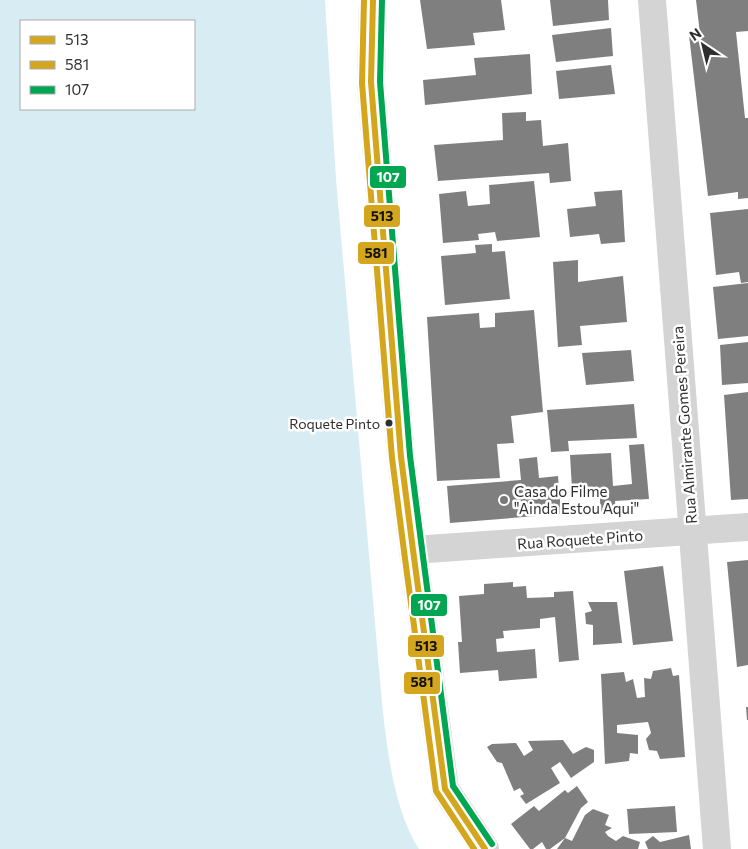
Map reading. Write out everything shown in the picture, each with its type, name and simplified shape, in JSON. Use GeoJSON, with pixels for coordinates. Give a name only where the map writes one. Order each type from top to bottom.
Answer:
{"type":"FeatureCollection","features":[{"type":"Feature","properties":{"kind":"street"},"geometry":{"type":"LineString","coordinates":[[373,0],[371,82],[401,458],[413,550],[445,789],[485,849]]}},
{"type":"Feature","properties":{"kind":"street","name":"Rua Almirante Gomes Pereira"},"geometry":{"type":"LineString","coordinates":[[652,0],[717,849]]}},
{"type":"Feature","properties":{"kind":"street","name":"Rua Roquete Pinto"},"geometry":{"type":"LineString","coordinates":[[413,550],[748,527]]}},
{"type":"Feature","properties":{"kind":"shaded area"},"geometry":{"type":"Polygon","coordinates":[[[0,0],[325,0],[336,179],[382,703],[393,779],[403,816],[410,834],[419,849],[0,849],[0,0]]]}},
{"type":"Feature","properties":{"kind":"building"},"geometry":{"type":"Polygon","coordinates":[[[420,0],[501,0],[505,30],[473,33],[475,45],[427,49],[420,0]]]}},
{"type":"Feature","properties":{"kind":"building"},"geometry":{"type":"Polygon","coordinates":[[[550,0],[608,0],[609,20],[553,26],[550,0]]]}},
{"type":"Feature","properties":{"kind":"building"},"geometry":{"type":"Polygon","coordinates":[[[696,0],[748,0],[748,31],[736,32],[745,118],[748,118],[748,198],[738,199],[738,192],[708,196],[689,35],[700,34],[696,0]]]}},
{"type":"Feature","properties":{"kind":"building"},"geometry":{"type":"Polygon","coordinates":[[[611,28],[613,56],[556,62],[552,35],[611,28]]]}},
{"type":"Feature","properties":{"kind":"building"},"geometry":{"type":"Polygon","coordinates":[[[530,54],[532,94],[425,105],[423,80],[476,75],[474,58],[530,54]]]}},
{"type":"Feature","properties":{"kind":"building"},"geometry":{"type":"Polygon","coordinates":[[[611,65],[615,94],[559,99],[556,71],[611,65]]]}},
{"type":"Feature","properties":{"kind":"building"},"geometry":{"type":"Polygon","coordinates":[[[526,112],[526,121],[541,120],[543,146],[568,143],[571,181],[550,183],[549,173],[438,181],[434,145],[503,140],[502,113],[526,112]]]}},
{"type":"Feature","properties":{"kind":"building"},"geometry":{"type":"Polygon","coordinates":[[[534,181],[540,237],[497,241],[495,232],[478,234],[479,240],[443,243],[439,194],[466,191],[468,206],[490,204],[489,185],[534,181]]]}},
{"type":"Feature","properties":{"kind":"building"},"geometry":{"type":"Polygon","coordinates":[[[622,190],[625,242],[601,244],[599,234],[570,237],[567,209],[596,206],[594,192],[622,190]]]}},
{"type":"Feature","properties":{"kind":"building"},"geometry":{"type":"Polygon","coordinates":[[[748,209],[748,282],[741,283],[739,272],[716,275],[710,213],[748,209]]]}},
{"type":"Feature","properties":{"kind":"building"},"geometry":{"type":"Polygon","coordinates":[[[492,244],[492,252],[505,251],[510,299],[445,305],[441,256],[476,253],[475,245],[492,244]]]}},
{"type":"Feature","properties":{"kind":"building"},"geometry":{"type":"Polygon","coordinates":[[[578,260],[578,282],[623,276],[627,322],[580,326],[582,345],[558,347],[553,262],[578,260]]]}},
{"type":"Feature","properties":{"kind":"building"},"geometry":{"type":"Polygon","coordinates":[[[748,283],[748,336],[718,339],[713,287],[748,283]]]}},
{"type":"Feature","properties":{"kind":"building"},"geometry":{"type":"Polygon","coordinates":[[[534,310],[543,412],[511,416],[514,443],[497,444],[500,478],[437,481],[427,317],[479,313],[480,328],[495,327],[495,313],[534,310]]]}},
{"type":"Feature","properties":{"kind":"building"},"geometry":{"type":"Polygon","coordinates":[[[748,342],[748,383],[722,385],[720,345],[748,342]]]}},
{"type":"Feature","properties":{"kind":"building"},"geometry":{"type":"Polygon","coordinates":[[[631,350],[634,381],[586,385],[582,353],[631,350]]]}},
{"type":"Feature","properties":{"kind":"building"},"geometry":{"type":"Polygon","coordinates":[[[748,392],[748,499],[731,500],[724,395],[748,392]]]}},
{"type":"Feature","properties":{"kind":"building"},"geometry":{"type":"Polygon","coordinates":[[[634,404],[637,438],[568,441],[569,451],[551,452],[547,410],[634,404]]]}},
{"type":"Feature","properties":{"kind":"building"},"geometry":{"type":"Polygon","coordinates":[[[644,444],[649,499],[615,501],[616,512],[601,513],[599,488],[572,489],[570,455],[611,453],[613,486],[632,484],[629,445],[644,444]]]}},
{"type":"Feature","properties":{"kind":"building","name":"Casa do Filme \"Ainda Estou Aqui\""},"geometry":{"type":"Polygon","coordinates":[[[537,457],[539,478],[558,476],[561,514],[450,523],[447,486],[521,480],[519,459],[537,457]]]}},
{"type":"Feature","properties":{"kind":"building"},"geometry":{"type":"Polygon","coordinates":[[[748,560],[748,665],[737,667],[727,562],[748,560]]]}},
{"type":"Feature","properties":{"kind":"building"},"geometry":{"type":"Polygon","coordinates":[[[663,566],[673,641],[633,645],[624,571],[663,566]]]}},
{"type":"Feature","properties":{"kind":"building"},"geometry":{"type":"Polygon","coordinates":[[[513,582],[513,587],[526,586],[527,598],[554,597],[554,592],[573,591],[579,660],[559,662],[555,617],[540,619],[540,628],[503,631],[504,638],[496,639],[497,652],[535,649],[537,678],[499,681],[498,670],[460,673],[458,642],[462,642],[459,596],[484,594],[484,584],[513,582]]]}},
{"type":"Feature","properties":{"kind":"building"},"geometry":{"type":"Polygon","coordinates":[[[588,602],[617,602],[622,643],[593,645],[593,625],[586,624],[585,613],[592,611],[588,602]]]}},
{"type":"Feature","properties":{"kind":"building"},"geometry":{"type":"Polygon","coordinates":[[[671,668],[673,676],[679,675],[685,757],[660,759],[657,751],[649,750],[646,739],[651,733],[648,722],[617,725],[617,733],[638,735],[638,754],[630,753],[629,761],[605,764],[601,674],[624,672],[626,682],[633,679],[637,698],[645,697],[644,678],[651,679],[653,671],[671,668]]]}},
{"type":"Feature","properties":{"kind":"building"},"geometry":{"type":"Polygon","coordinates":[[[746,707],[748,707],[748,720],[747,720],[746,707]]]}},
{"type":"Feature","properties":{"kind":"building"},"geometry":{"type":"Polygon","coordinates":[[[563,740],[573,754],[586,747],[594,750],[594,762],[571,778],[560,762],[551,768],[560,783],[526,804],[520,796],[524,794],[520,788],[514,791],[502,763],[497,762],[487,747],[492,744],[516,743],[524,756],[533,750],[528,741],[563,740]]]}},
{"type":"Feature","properties":{"kind":"building"},"geometry":{"type":"Polygon","coordinates":[[[577,786],[588,802],[581,808],[565,838],[550,849],[546,849],[542,842],[533,849],[530,849],[511,824],[534,806],[539,811],[565,790],[568,793],[577,786]]]}},
{"type":"Feature","properties":{"kind":"building"},"geometry":{"type":"Polygon","coordinates":[[[675,806],[677,832],[629,834],[627,809],[675,806]]]}},
{"type":"Feature","properties":{"kind":"building"},"geometry":{"type":"Polygon","coordinates":[[[593,809],[609,815],[605,825],[612,828],[605,832],[608,836],[616,841],[623,836],[640,842],[638,849],[557,849],[565,838],[572,841],[585,815],[593,809]]]}},
{"type":"Feature","properties":{"kind":"building"},"geometry":{"type":"Polygon","coordinates":[[[689,835],[691,849],[648,849],[645,842],[653,836],[660,842],[689,835]]]}},
{"type":"Feature","properties":{"kind":"transit line","name":"581"},"geometry":{"type":"LineString","coordinates":[[364,0],[362,83],[392,458],[404,551],[436,791],[474,849]]}},
{"type":"Feature","properties":{"kind":"transit line","name":"513"},"geometry":{"type":"LineString","coordinates":[[373,0],[371,82],[401,457],[413,550],[445,789],[485,849]]}},
{"type":"Feature","properties":{"kind":"transit line","name":"107"},"geometry":{"type":"LineString","coordinates":[[382,0],[380,82],[410,456],[422,549],[453,786],[492,844]]}},
{"type":"Feature","properties":{"kind":"place","name":"Roquete Pinto"},"geometry":{"type":"Point","coordinates":[389,423]}},
{"type":"Feature","properties":{"kind":"place","name":"Casa do Filme \"Ainda Estou Aqui\""},"geometry":{"type":"Point","coordinates":[504,500]}}]}
